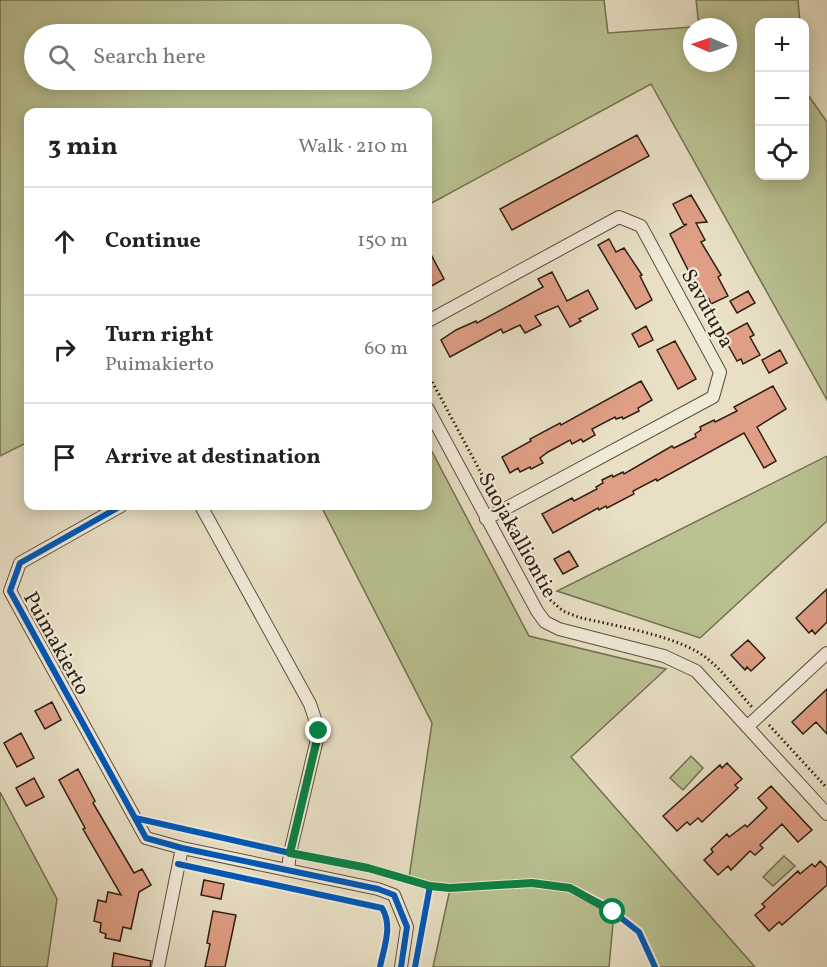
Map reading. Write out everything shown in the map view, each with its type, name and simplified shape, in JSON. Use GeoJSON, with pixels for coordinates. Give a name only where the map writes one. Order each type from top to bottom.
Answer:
{"type":"FeatureCollection","features":[{"type":"Feature","properties":{"kind":"street","name":"Savutupa"},"geometry":{"type":"LineString","coordinates":[[432,319],[619,217],[641,226],[720,372],[713,397],[486,519]]}},
{"type":"Feature","properties":{"kind":"street","name":"Suojakalliontie"},"geometry":{"type":"LineString","coordinates":[[432,417],[486,519],[545,622],[559,629],[664,656],[696,670],[827,814]]}},
{"type":"Feature","properties":{"kind":"street","name":"Puimakierto"},"geometry":{"type":"LineString","coordinates":[[114,510],[20,563],[10,591],[146,838],[182,848]]}},
{"type":"Feature","properties":{"kind":"street"},"geometry":{"type":"LineString","coordinates":[[203,510],[310,704],[319,731],[288,870]]}},
{"type":"Feature","properties":{"kind":"street"},"geometry":{"type":"LineString","coordinates":[[747,727],[827,653]]}},
{"type":"Feature","properties":{"kind":"street"},"geometry":{"type":"LineString","coordinates":[[158,967],[182,848],[378,889],[394,895],[406,927],[401,967]]}},
{"type":"Feature","properties":{"kind":"path"},"geometry":{"type":"LineString","coordinates":[[432,381],[548,598],[563,611],[578,617],[676,641],[709,659],[827,788]]}},
{"type":"Feature","properties":{"kind":"green space"},"geometry":{"type":"Polygon","coordinates":[[[0,0],[604,0],[608,33],[683,28],[683,72],[737,72],[737,18],[698,18],[696,0],[798,0],[800,18],[755,18],[755,180],[809,180],[809,96],[827,122],[827,400],[651,84],[432,203],[432,108],[24,108],[24,444],[0,456],[0,0]]]}},
{"type":"Feature","properties":{"kind":"green space"},"geometry":{"type":"Polygon","coordinates":[[[432,452],[529,636],[666,669],[571,757],[755,967],[655,967],[639,932],[614,913],[609,967],[433,967],[450,889],[430,886],[409,878],[432,723],[323,510],[432,510],[432,452]]]}},
{"type":"Feature","properties":{"kind":"green space"},"geometry":{"type":"Polygon","coordinates":[[[827,456],[827,521],[700,638],[557,591],[827,456]]]}},
{"type":"Feature","properties":{"kind":"green space"},"geometry":{"type":"Polygon","coordinates":[[[691,756],[703,768],[683,790],[670,778],[691,756]]]}},
{"type":"Feature","properties":{"kind":"green space"},"geometry":{"type":"Polygon","coordinates":[[[0,792],[57,899],[47,967],[0,967],[0,792]]]}},
{"type":"Feature","properties":{"kind":"green space"},"geometry":{"type":"Polygon","coordinates":[[[784,856],[795,866],[773,886],[763,877],[784,856]]]}},
{"type":"Feature","properties":{"kind":"building"},"geometry":{"type":"Polygon","coordinates":[[[637,135],[649,156],[512,230],[500,209],[637,135]]]}},
{"type":"Feature","properties":{"kind":"building"},"geometry":{"type":"Polygon","coordinates":[[[691,195],[707,222],[696,223],[705,240],[701,242],[721,275],[718,277],[728,296],[711,304],[709,299],[704,302],[670,234],[687,224],[684,225],[673,204],[691,195]]]}},
{"type":"Feature","properties":{"kind":"building"},"geometry":{"type":"Polygon","coordinates":[[[609,239],[616,252],[624,248],[642,275],[640,276],[652,300],[636,309],[598,245],[609,239]]]}},
{"type":"Feature","properties":{"kind":"building"},"geometry":{"type":"Polygon","coordinates":[[[432,256],[444,279],[432,286],[432,256]]]}},
{"type":"Feature","properties":{"kind":"building"},"geometry":{"type":"Polygon","coordinates":[[[552,272],[567,301],[588,290],[598,309],[579,319],[581,321],[570,327],[558,306],[535,316],[541,325],[525,333],[520,325],[503,333],[501,329],[450,357],[441,340],[456,330],[476,321],[477,323],[543,287],[538,279],[552,272]]]}},
{"type":"Feature","properties":{"kind":"building"},"geometry":{"type":"Polygon","coordinates":[[[748,291],[755,303],[737,313],[730,301],[748,291]]]}},
{"type":"Feature","properties":{"kind":"building"},"geometry":{"type":"Polygon","coordinates":[[[747,323],[754,335],[750,337],[760,355],[743,364],[741,359],[737,361],[723,336],[747,323]]]}},
{"type":"Feature","properties":{"kind":"building"},"geometry":{"type":"Polygon","coordinates":[[[646,326],[653,340],[639,347],[632,334],[646,326]]]}},
{"type":"Feature","properties":{"kind":"building"},"geometry":{"type":"Polygon","coordinates":[[[675,341],[696,379],[678,389],[657,350],[675,341]]]}},
{"type":"Feature","properties":{"kind":"building"},"geometry":{"type":"Polygon","coordinates":[[[780,350],[787,363],[769,373],[762,360],[780,350]]]}},
{"type":"Feature","properties":{"kind":"building"},"geometry":{"type":"Polygon","coordinates":[[[641,381],[652,400],[638,408],[639,411],[623,419],[615,417],[592,429],[595,435],[583,442],[581,439],[572,444],[570,440],[548,452],[540,458],[543,463],[531,469],[530,467],[520,472],[518,468],[510,473],[502,457],[531,441],[530,439],[560,423],[561,425],[641,381]]]}},
{"type":"Feature","properties":{"kind":"building"},"geometry":{"type":"Polygon","coordinates":[[[773,386],[786,409],[757,427],[776,461],[764,468],[744,433],[657,481],[656,479],[633,491],[634,494],[607,508],[606,506],[599,510],[598,508],[553,533],[542,514],[572,498],[574,501],[597,489],[596,487],[603,483],[602,480],[612,475],[613,477],[623,472],[624,474],[672,446],[674,448],[696,437],[695,434],[701,430],[700,427],[737,411],[734,407],[773,386]]]}},
{"type":"Feature","properties":{"kind":"building"},"geometry":{"type":"Polygon","coordinates":[[[569,551],[578,566],[563,574],[554,559],[569,551]]]}},
{"type":"Feature","properties":{"kind":"building"},"geometry":{"type":"Polygon","coordinates":[[[827,589],[827,622],[815,634],[812,630],[809,633],[796,618],[827,589]]]}},
{"type":"Feature","properties":{"kind":"building"},"geometry":{"type":"Polygon","coordinates":[[[748,640],[765,658],[751,671],[747,667],[745,670],[731,655],[748,640]]]}},
{"type":"Feature","properties":{"kind":"building"},"geometry":{"type":"Polygon","coordinates":[[[827,689],[827,734],[816,722],[803,734],[792,722],[827,689]]]}},
{"type":"Feature","properties":{"kind":"building"},"geometry":{"type":"Polygon","coordinates":[[[52,702],[61,720],[45,729],[35,711],[52,702]]]}},
{"type":"Feature","properties":{"kind":"building"},"geometry":{"type":"Polygon","coordinates":[[[21,733],[34,758],[17,767],[4,743],[21,733]]]}},
{"type":"Feature","properties":{"kind":"building"},"geometry":{"type":"Polygon","coordinates":[[[727,763],[742,779],[735,785],[738,788],[702,822],[698,818],[690,825],[687,822],[677,831],[663,816],[720,765],[722,768],[727,763]]]}},
{"type":"Feature","properties":{"kind":"building"},"geometry":{"type":"Polygon","coordinates":[[[78,769],[95,801],[93,803],[134,873],[142,869],[151,885],[139,892],[131,929],[123,927],[120,941],[105,938],[106,934],[100,932],[101,923],[94,921],[98,900],[106,902],[108,892],[121,895],[83,829],[85,828],[59,780],[78,769]]]}},
{"type":"Feature","properties":{"kind":"building"},"geometry":{"type":"Polygon","coordinates":[[[34,778],[44,797],[26,806],[16,788],[34,778]]]}},
{"type":"Feature","properties":{"kind":"building"},"geometry":{"type":"Polygon","coordinates":[[[771,786],[812,830],[798,842],[782,824],[760,845],[763,848],[755,855],[750,851],[731,870],[728,866],[718,875],[704,860],[713,852],[711,849],[727,834],[729,837],[745,825],[747,827],[767,808],[758,798],[771,786]]]}},
{"type":"Feature","properties":{"kind":"building"},"geometry":{"type":"Polygon","coordinates":[[[820,861],[827,868],[827,885],[782,925],[779,922],[769,931],[755,915],[765,907],[762,904],[798,871],[800,874],[812,864],[815,867],[820,861]]]}},
{"type":"Feature","properties":{"kind":"building"},"geometry":{"type":"Polygon","coordinates":[[[204,880],[224,884],[221,899],[201,895],[204,880]]]}},
{"type":"Feature","properties":{"kind":"building"},"geometry":{"type":"Polygon","coordinates":[[[213,911],[236,915],[225,967],[205,967],[213,911]]]}},
{"type":"Feature","properties":{"kind":"building"},"geometry":{"type":"Polygon","coordinates":[[[114,953],[151,961],[150,967],[112,967],[114,953]]]}},
{"type":"Feature","properties":{"kind":"cycle path"},"geometry":{"type":"LineString","coordinates":[[114,510],[20,563],[10,591],[146,838],[182,848],[378,889],[394,895],[407,927],[401,967]]}},
{"type":"Feature","properties":{"kind":"cycle path"},"geometry":{"type":"LineString","coordinates":[[135,818],[368,868],[430,886],[415,967]]}},
{"type":"Feature","properties":{"kind":"cycle path"},"geometry":{"type":"LineString","coordinates":[[178,864],[382,908],[387,929],[380,967]]}},
{"type":"Feature","properties":{"kind":"cycle path"},"geometry":{"type":"LineString","coordinates":[[430,886],[450,888],[532,883],[570,888],[607,907],[639,932],[655,967]]}},
{"type":"Feature","properties":{"kind":"route"},"geometry":{"type":"LineString","coordinates":[[319,731],[290,853],[368,868],[430,886],[450,888],[532,883],[570,888],[613,912]]}}]}
